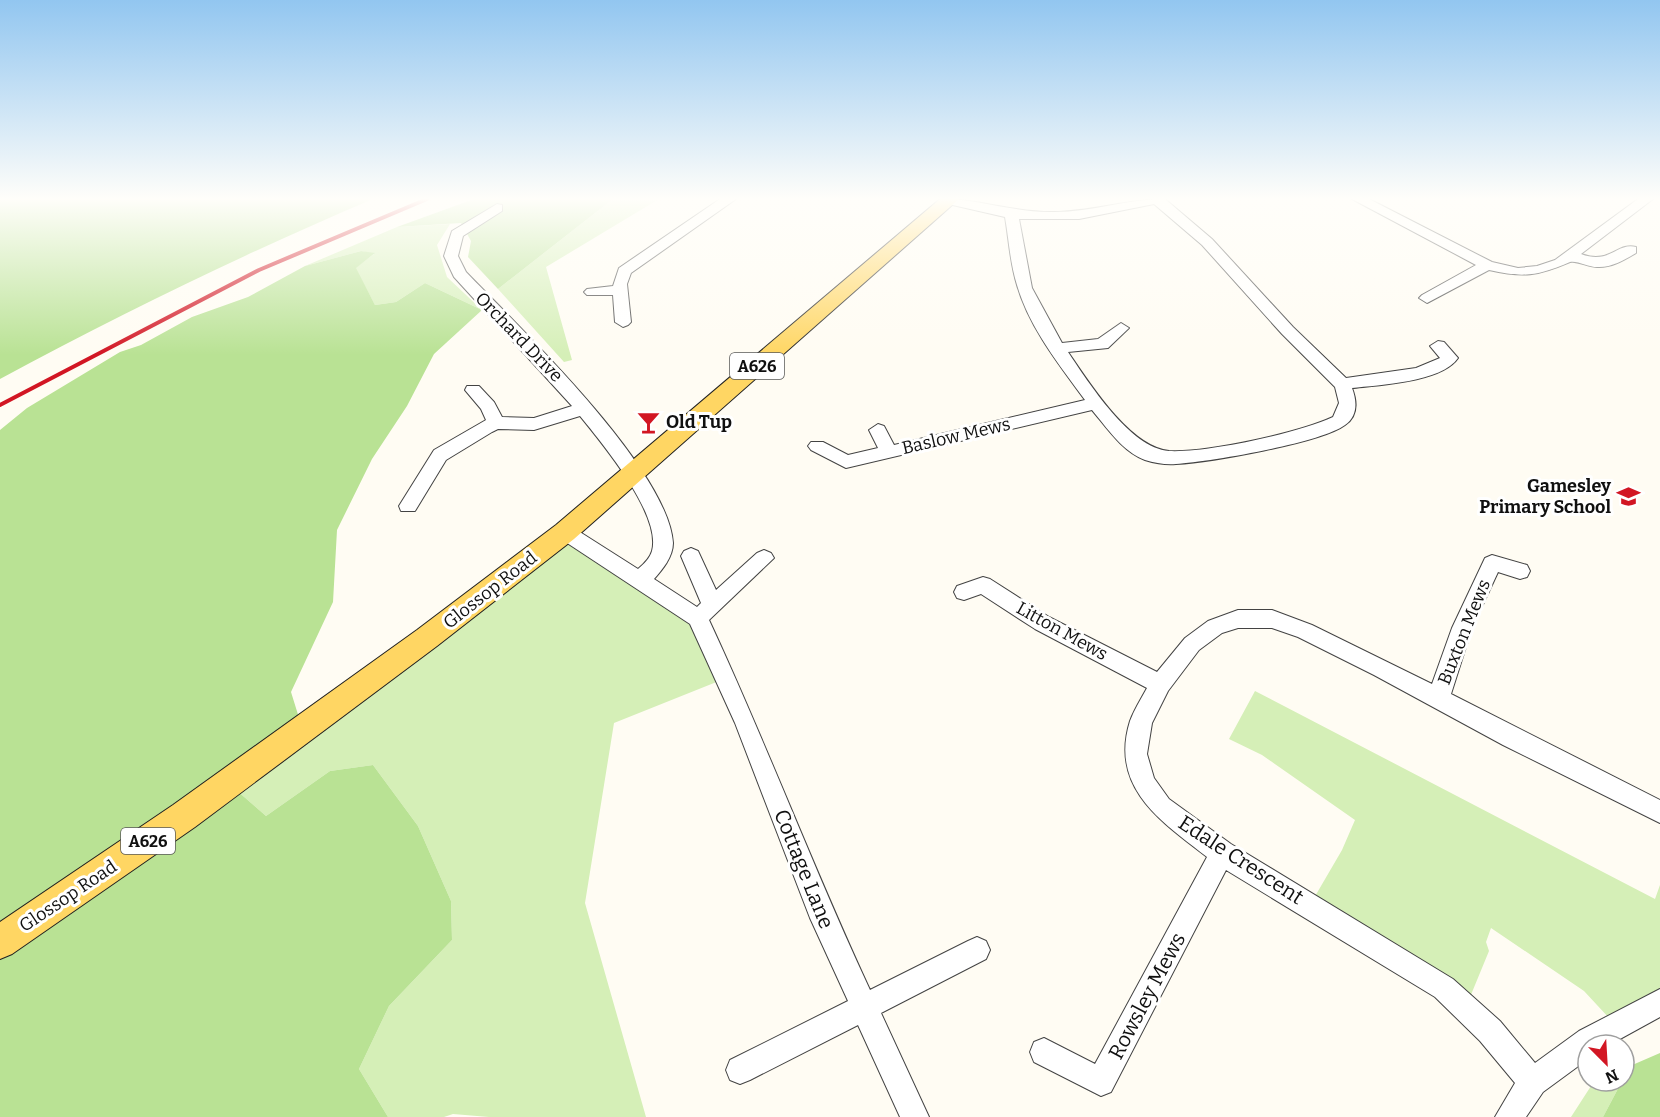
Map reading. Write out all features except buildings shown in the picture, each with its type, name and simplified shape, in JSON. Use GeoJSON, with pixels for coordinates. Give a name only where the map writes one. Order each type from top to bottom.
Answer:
{"type":"FeatureCollection","features":[{"type":"Feature","properties":{"kind":"main road","name":"Glossop Road"},"geometry":{"type":"LineString","coordinates":[[0,942],[184,816],[427,638],[565,532],[890,251]]}},
{"type":"Feature","properties":{"kind":"street","name":"Orchard Drive"},"geometry":{"type":"LineString","coordinates":[[452,251],[451,256],[459,274],[564,384],[633,471]]}},
{"type":"Feature","properties":{"kind":"street"},"geometry":{"type":"LineString","coordinates":[[623,322],[620,290],[624,271],[653,251]]}},
{"type":"Feature","properties":{"kind":"street"},"geometry":{"type":"LineString","coordinates":[[1018,251],[1025,289],[1038,318],[1114,427],[1147,454],[1174,458],[1219,453],[1322,429],[1339,420],[1348,408],[1348,397],[1342,384],[1281,323],[1216,251]]}},
{"type":"Feature","properties":{"kind":"street"},"geometry":{"type":"LineString","coordinates":[[1460,251],[1487,265],[1518,272],[1560,263],[1574,251]]}},
{"type":"Feature","properties":{"kind":"street"},"geometry":{"type":"LineString","coordinates":[[1569,255],[1591,264],[1608,263],[1629,251]]}},
{"type":"Feature","properties":{"kind":"street"},"geometry":{"type":"LineString","coordinates":[[1427,298],[1487,265]]}},
{"type":"Feature","properties":{"kind":"street"},"geometry":{"type":"LineString","coordinates":[[592,292],[620,290]]}},
{"type":"Feature","properties":{"kind":"street"},"geometry":{"type":"LineString","coordinates":[[1059,348],[1102,344],[1121,327]]}},
{"type":"Feature","properties":{"kind":"street"},"geometry":{"type":"LineString","coordinates":[[1342,384],[1429,370],[1445,364],[1450,358],[1438,346]]}},
{"type":"Feature","properties":{"kind":"street"},"geometry":{"type":"LineString","coordinates":[[473,390],[488,406],[496,423]]}},
{"type":"Feature","properties":{"kind":"street","name":"Baslow Mews"},"geometry":{"type":"LineString","coordinates":[[817,446],[846,462],[1098,403]]}},
{"type":"Feature","properties":{"kind":"street"},"geometry":{"type":"LineString","coordinates":[[408,506],[421,491],[429,470],[440,455],[496,423],[520,426],[540,422],[568,411],[583,410]]}},
{"type":"Feature","properties":{"kind":"street"},"geometry":{"type":"LineString","coordinates":[[878,430],[888,451]]}},
{"type":"Feature","properties":{"kind":"street"},"geometry":{"type":"LineString","coordinates":[[633,471],[662,526],[664,544],[657,563],[640,580]]}},
{"type":"Feature","properties":{"kind":"street"},"geometry":{"type":"LineString","coordinates":[[565,532],[640,580],[705,612],[764,558]]}},
{"type":"Feature","properties":{"kind":"street","name":"Cottage Lane"},"geometry":{"type":"LineString","coordinates":[[691,556],[705,612],[823,918],[915,1117]]}},
{"type":"Feature","properties":{"kind":"street","name":"Buxton Mews"},"geometry":{"type":"LineString","coordinates":[[1439,696],[1462,628],[1492,563],[1520,571]]}},
{"type":"Feature","properties":{"kind":"street","name":"Litton Mews"},"geometry":{"type":"LineString","coordinates":[[964,592],[983,585],[1042,623],[1160,684]]}},
{"type":"Feature","properties":{"kind":"street","name":"Edale Crescent"},"geometry":{"type":"LineString","coordinates":[[1533,1082],[1490,1031],[1444,988],[1222,853],[1161,807],[1144,783],[1136,754],[1141,722],[1160,684],[1192,644],[1215,627],[1238,619],[1272,619],[1305,631],[1439,696],[1511,738],[1660,812]]}},
{"type":"Feature","properties":{"kind":"street","name":"Rowsley Mews"},"geometry":{"type":"LineString","coordinates":[[1044,1052],[1101,1082],[1222,853]]}},
{"type":"Feature","properties":{"kind":"street"},"geometry":{"type":"LineString","coordinates":[[740,1070],[978,950]]}},
{"type":"Feature","properties":{"kind":"street"},"geometry":{"type":"LineString","coordinates":[[1509,1117],[1533,1082],[1589,1041],[1660,1002]]}},
{"type":"Feature","properties":{"kind":"green space"},"geometry":{"type":"Polygon","coordinates":[[[0,251],[256,251],[185,284],[0,379],[0,251]]]}},
{"type":"Feature","properties":{"kind":"green space"},"geometry":{"type":"Polygon","coordinates":[[[340,251],[361,251],[305,266],[340,251]]]}},
{"type":"Feature","properties":{"kind":"green space"},"geometry":{"type":"Polygon","coordinates":[[[361,251],[375,253],[356,268],[375,305],[396,302],[425,283],[482,310],[434,354],[407,406],[372,459],[337,530],[333,602],[291,692],[300,721],[235,789],[266,816],[330,771],[373,765],[418,826],[451,901],[452,940],[389,1006],[359,1069],[388,1117],[0,1117],[0,430],[27,408],[120,352],[141,345],[192,317],[248,297],[305,266],[361,251]]]}},
{"type":"Feature","properties":{"kind":"green space"},"geometry":{"type":"Polygon","coordinates":[[[362,251],[439,251],[447,277],[482,310],[425,283],[396,302],[375,305],[355,268],[374,254],[362,251]]]}},
{"type":"Feature","properties":{"kind":"green space"},"geometry":{"type":"Polygon","coordinates":[[[469,251],[546,251],[498,289],[468,257],[469,251]]]}},
{"type":"Feature","properties":{"kind":"green space"},"geometry":{"type":"Polygon","coordinates":[[[546,251],[572,251],[546,267],[572,360],[564,362],[498,289],[546,251]]]}},
{"type":"Feature","properties":{"kind":"green space"},"geometry":{"type":"Polygon","coordinates":[[[566,536],[694,623],[719,681],[614,723],[585,903],[646,1117],[489,1117],[453,1114],[444,1117],[388,1117],[359,1069],[389,1006],[452,940],[451,901],[418,826],[373,765],[330,771],[266,816],[235,789],[566,536]]]}},
{"type":"Feature","properties":{"kind":"green space"},"geometry":{"type":"Polygon","coordinates":[[[1255,691],[1655,899],[1660,885],[1660,989],[1610,1019],[1584,991],[1491,928],[1486,942],[1489,951],[1468,1002],[1314,898],[1342,850],[1355,820],[1262,755],[1229,739],[1255,691]]]}},
{"type":"Feature","properties":{"kind":"green space"},"geometry":{"type":"Polygon","coordinates":[[[1660,1053],[1660,1117],[1603,1117],[1616,1093],[1636,1093],[1636,1063],[1660,1053]]]}},
{"type":"Feature","properties":{"kind":"green space"},"geometry":{"type":"Polygon","coordinates":[[[1586,1093],[1616,1093],[1603,1117],[1571,1117],[1586,1093]]]}},
{"type":"Feature","properties":{"kind":"railway"},"geometry":{"type":"LineString","coordinates":[[0,405],[259,270],[304,251]]}},
{"type":"Feature","properties":{"kind":"place","name":"Old Tup"},"geometry":{"type":"Point","coordinates":[648,422]}},
{"type":"Feature","properties":{"kind":"place","name":"Gamesley Primary School"},"geometry":{"type":"Point","coordinates":[1629,496]}}]}
